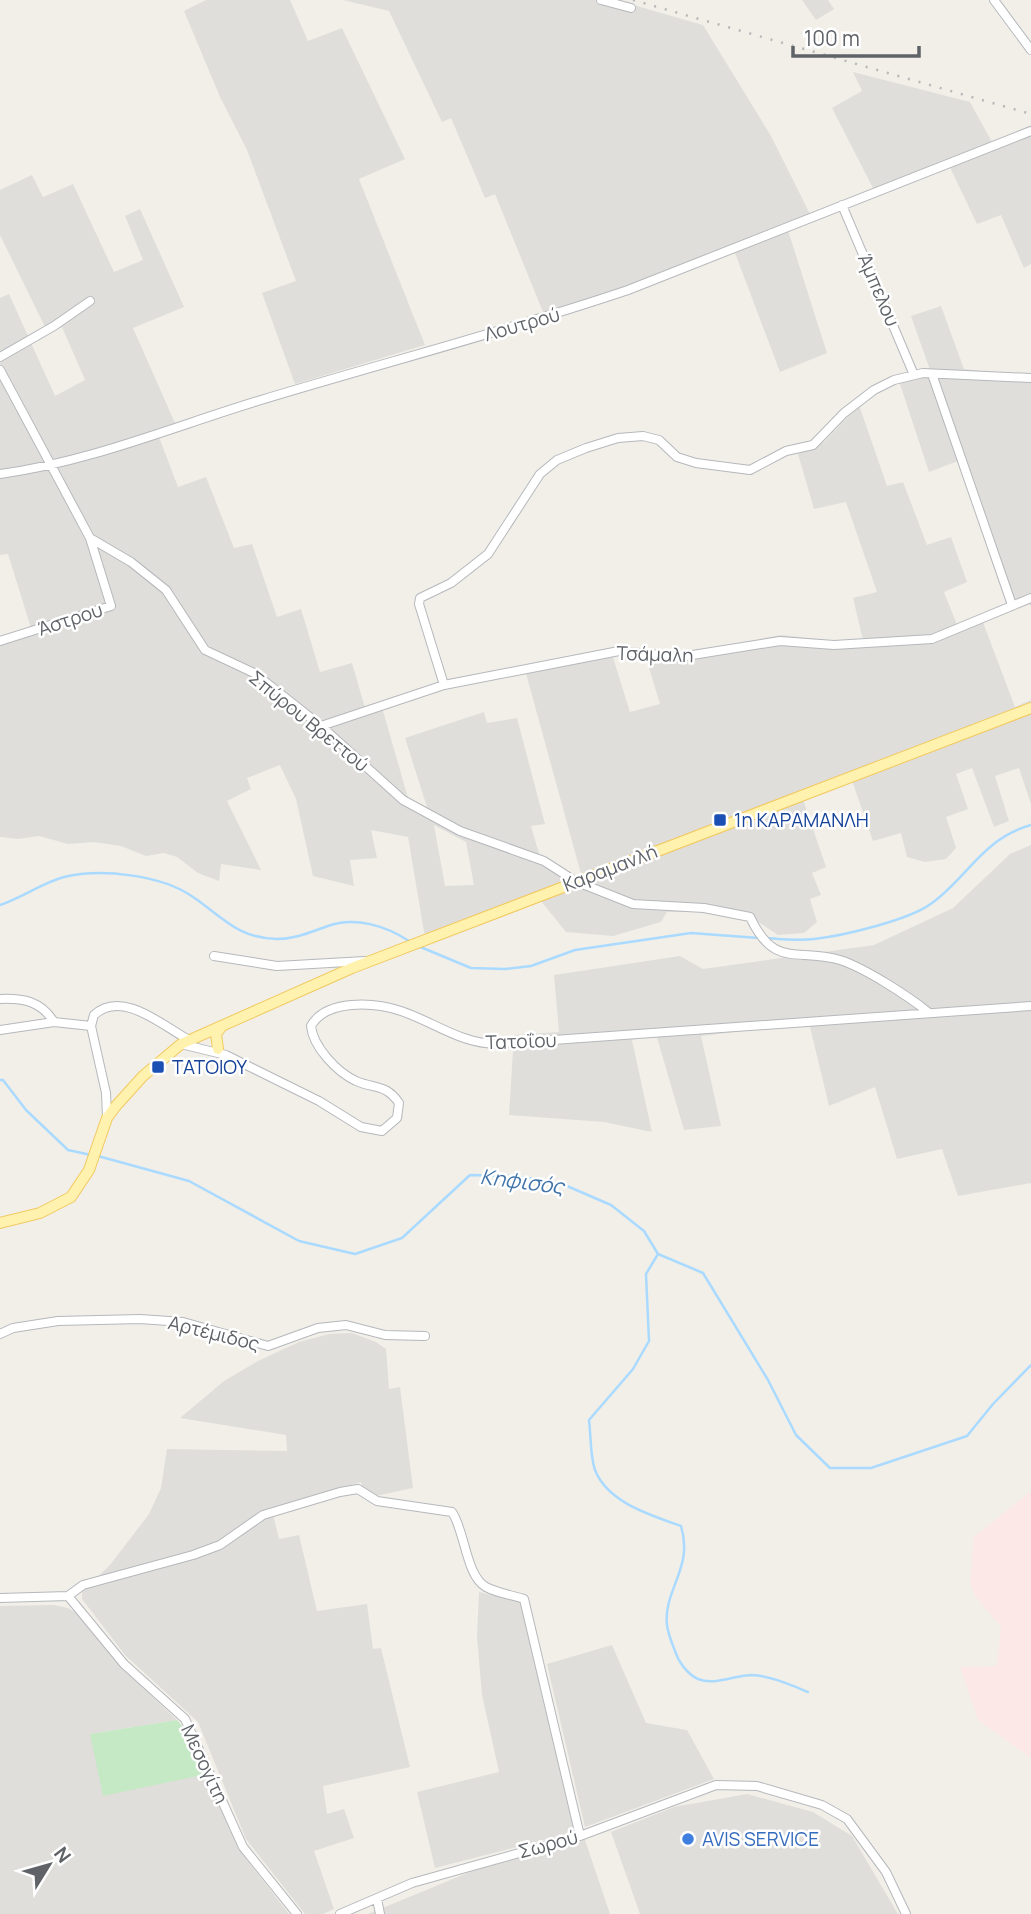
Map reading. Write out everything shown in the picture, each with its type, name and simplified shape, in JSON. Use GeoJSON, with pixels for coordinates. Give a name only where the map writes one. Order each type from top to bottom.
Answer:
{"type":"FeatureCollection","features":[{"type":"Feature","properties":{"kind":"main road","name":"Καραμανλή"},"geometry":{"type":"LineString","coordinates":[[188,1041],[371,960],[1031,708]]}},
{"type":"Feature","properties":{"kind":"main road"},"geometry":{"type":"LineString","coordinates":[[218,1049],[216,1034],[226,1023]]}},
{"type":"Feature","properties":{"kind":"main road"},"geometry":{"type":"LineString","coordinates":[[0,1223],[40,1213],[64,1202],[81,1185],[89,1170],[107,1118],[143,1076],[188,1041]]}},
{"type":"Feature","properties":{"kind":"street"},"geometry":{"type":"LineString","coordinates":[[601,0],[631,8]]}},
{"type":"Feature","properties":{"kind":"street"},"geometry":{"type":"LineString","coordinates":[[994,0],[1031,50]]}},
{"type":"Feature","properties":{"kind":"street","name":"Λουτρού"},"geometry":{"type":"LineString","coordinates":[[0,474],[53,466],[344,374],[567,311],[628,290],[1031,131]]}},
{"type":"Feature","properties":{"kind":"street","name":"Άμπελου"},"geometry":{"type":"LineString","coordinates":[[842,205],[914,375]]}},
{"type":"Feature","properties":{"kind":"street"},"geometry":{"type":"LineString","coordinates":[[0,357],[54,326],[90,301]]}},
{"type":"Feature","properties":{"kind":"street"},"geometry":{"type":"LineString","coordinates":[[0,370],[90,538]]}},
{"type":"Feature","properties":{"kind":"street"},"geometry":{"type":"LineString","coordinates":[[932,374],[1012,605]]}},
{"type":"Feature","properties":{"kind":"street"},"geometry":{"type":"LineString","coordinates":[[444,685],[419,604],[420,598],[451,583],[488,554],[540,474],[556,460],[618,438],[643,436],[659,440],[677,457],[696,463],[750,470],[786,451],[813,445],[844,413],[874,390],[914,375],[1031,378]]}},
{"type":"Feature","properties":{"kind":"street","name":"Άστρου"},"geometry":{"type":"LineString","coordinates":[[0,640],[111,606],[90,538]]}},
{"type":"Feature","properties":{"kind":"street","name":"Σπύρου Βρεττού"},"geometry":{"type":"LineString","coordinates":[[90,538],[131,562],[166,590],[205,650],[254,673],[321,726],[414,807],[460,831],[544,861],[575,881],[633,904],[704,908],[750,918],[757,933],[776,952],[839,960],[910,998],[928,1012]]}},
{"type":"Feature","properties":{"kind":"street","name":"Τσάμαλη"},"geometry":{"type":"LineString","coordinates":[[321,726],[444,685],[628,650],[680,657],[780,641],[834,645],[932,639],[991,617],[1031,598]]}},
{"type":"Feature","properties":{"kind":"street"},"geometry":{"type":"LineString","coordinates":[[214,956],[253,965],[277,966],[371,960]]}},
{"type":"Feature","properties":{"kind":"street"},"geometry":{"type":"LineString","coordinates":[[0,999],[38,1004],[54,1022]]}},
{"type":"Feature","properties":{"kind":"street"},"geometry":{"type":"LineString","coordinates":[[107,1118],[105,1083],[91,1026],[94,1015],[99,1010],[119,1005],[131,1008],[188,1041]]}},
{"type":"Feature","properties":{"kind":"street","name":"Τατοΐου"},"geometry":{"type":"LineString","coordinates":[[188,1041],[215,1050],[319,1101],[361,1127],[382,1130],[397,1118],[399,1103],[386,1088],[353,1079],[322,1052],[315,1042],[311,1026],[326,1010],[354,1006],[390,1008],[454,1036],[484,1044],[1031,1006]]}},
{"type":"Feature","properties":{"kind":"street"},"geometry":{"type":"LineString","coordinates":[[0,1030],[54,1022],[91,1026]]}},
{"type":"Feature","properties":{"kind":"street","name":"Τατοΐου"},"geometry":{"type":"LineString","coordinates":[[188,1041],[218,1049],[232,1059]]}},
{"type":"Feature","properties":{"kind":"street","name":"Αρτέμιδος"},"geometry":{"type":"LineString","coordinates":[[0,1334],[13,1328],[58,1321],[140,1319],[183,1322],[268,1346],[318,1328],[346,1325],[366,1327],[385,1335],[425,1336]]}},
{"type":"Feature","properties":{"kind":"street"},"geometry":{"type":"LineString","coordinates":[[0,1598],[68,1596],[83,1585],[220,1545],[253,1519],[340,1492],[358,1489],[377,1501],[452,1512],[460,1523],[474,1574],[485,1587],[524,1599],[580,1836]]}},
{"type":"Feature","properties":{"kind":"street","name":"Μεσογίτη"},"geometry":{"type":"LineString","coordinates":[[68,1596],[124,1664],[185,1719],[243,1847],[297,1914]]}},
{"type":"Feature","properties":{"kind":"street","name":"Σωρού"},"geometry":{"type":"LineString","coordinates":[[341,1914],[412,1883],[580,1836],[716,1785],[757,1786],[822,1805],[847,1819],[886,1872],[906,1914]]}},
{"type":"Feature","properties":{"kind":"street"},"geometry":{"type":"LineString","coordinates":[[377,1899],[380,1914]]}},
{"type":"Feature","properties":{"kind":"shaded area"},"geometry":{"type":"Polygon","coordinates":[[[206,0],[290,0],[308,41],[342,28],[405,159],[359,179],[425,345],[295,384],[262,293],[296,281],[247,150],[220,97],[184,11],[206,0]]]}},
{"type":"Feature","properties":{"kind":"shaded area"},"geometry":{"type":"Polygon","coordinates":[[[343,0],[616,0],[703,25],[771,136],[810,214],[786,224],[827,353],[780,372],[732,245],[618,290],[543,312],[495,194],[485,198],[451,118],[442,122],[389,11],[343,0]]]}},
{"type":"Feature","properties":{"kind":"shaded area"},"geometry":{"type":"Polygon","coordinates":[[[802,0],[828,0],[834,9],[816,20],[802,0]]]}},
{"type":"Feature","properties":{"kind":"shaded area"},"geometry":{"type":"Polygon","coordinates":[[[853,72],[970,102],[992,142],[1031,125],[1031,264],[1024,268],[1001,215],[977,224],[946,159],[874,190],[832,108],[862,91],[853,72]]]}},
{"type":"Feature","properties":{"kind":"shaded area"},"geometry":{"type":"Polygon","coordinates":[[[32,175],[43,197],[73,184],[114,272],[143,260],[125,216],[140,209],[184,307],[133,328],[175,423],[156,429],[178,487],[206,477],[234,548],[252,544],[277,617],[301,609],[320,672],[352,663],[365,708],[381,704],[408,798],[427,807],[405,738],[484,712],[487,723],[517,718],[545,824],[531,826],[540,857],[559,865],[573,876],[581,874],[524,666],[610,648],[630,712],[660,704],[643,648],[686,653],[781,635],[845,642],[863,640],[853,598],[877,592],[846,502],[814,509],[798,454],[824,442],[859,405],[887,486],[903,482],[927,545],[951,537],[967,582],[944,592],[957,625],[981,617],[1015,707],[1031,700],[1031,804],[1019,768],[995,776],[1009,821],[994,827],[972,768],[956,774],[968,809],[946,817],[956,848],[946,859],[925,862],[907,857],[901,833],[873,841],[849,772],[800,791],[826,867],[812,873],[821,895],[810,899],[817,922],[804,933],[778,935],[760,923],[701,912],[667,912],[661,922],[613,936],[566,932],[541,901],[430,943],[424,932],[408,837],[371,830],[377,858],[350,860],[354,886],[313,876],[296,799],[280,765],[247,778],[251,789],[227,801],[261,870],[221,864],[219,881],[198,873],[177,857],[164,853],[146,856],[121,846],[94,842],[68,844],[39,836],[18,839],[0,837],[0,638],[31,628],[8,554],[0,555],[0,298],[9,294],[55,396],[85,380],[62,327],[48,333],[0,235],[0,190],[32,175]],[[434,825],[445,886],[474,885],[466,842],[434,825]]]}},
{"type":"Feature","properties":{"kind":"shaded area"},"geometry":{"type":"Polygon","coordinates":[[[941,306],[964,369],[1031,376],[1031,607],[1029,602],[1011,609],[958,461],[929,472],[897,375],[930,370],[911,316],[941,306]]]}},
{"type":"Feature","properties":{"kind":"shaded area"},"geometry":{"type":"Polygon","coordinates":[[[1031,845],[1031,1183],[958,1196],[942,1149],[897,1159],[875,1087],[829,1106],[809,1023],[701,1036],[721,1126],[684,1130],[656,1034],[632,1040],[652,1132],[604,1122],[509,1115],[514,1035],[559,1032],[554,975],[680,956],[703,969],[874,945],[953,908],[1010,854],[1031,845]]]}},
{"type":"Feature","properties":{"kind":"shaded area"},"geometry":{"type":"Polygon","coordinates":[[[352,1333],[386,1349],[389,1389],[400,1387],[413,1488],[366,1498],[361,1482],[272,1510],[279,1539],[299,1535],[317,1611],[367,1604],[373,1649],[381,1648],[410,1767],[323,1786],[327,1814],[344,1809],[354,1838],[314,1851],[334,1909],[323,1914],[305,1914],[246,1839],[198,1722],[125,1655],[82,1599],[82,1592],[110,1565],[149,1514],[161,1488],[167,1449],[287,1451],[286,1435],[180,1418],[224,1381],[258,1361],[299,1342],[329,1334],[352,1333]]]}},
{"type":"Feature","properties":{"kind":"shaded area"},"geometry":{"type":"Polygon","coordinates":[[[1031,1491],[1031,1758],[978,1720],[960,1667],[997,1666],[1001,1627],[975,1596],[970,1582],[974,1537],[1031,1491]]]}},
{"type":"Feature","properties":{"kind":"shaded area"},"geometry":{"type":"Polygon","coordinates":[[[479,1592],[521,1602],[575,1832],[435,1868],[417,1792],[499,1772],[482,1695],[477,1637],[479,1592]]]}},
{"type":"Feature","properties":{"kind":"shaded area"},"geometry":{"type":"Polygon","coordinates":[[[54,1605],[68,1608],[81,1616],[117,1663],[177,1720],[90,1734],[207,1774],[243,1855],[289,1914],[0,1914],[0,1606],[54,1605]]]}},
{"type":"Feature","properties":{"kind":"shaded area"},"geometry":{"type":"Polygon","coordinates":[[[612,1645],[646,1723],[687,1730],[714,1779],[585,1827],[547,1664],[612,1645]]]}},
{"type":"Feature","properties":{"kind":"shaded area"},"geometry":{"type":"Polygon","coordinates":[[[747,1794],[813,1812],[852,1836],[898,1914],[640,1914],[611,1832],[674,1807],[747,1794]]]}},
{"type":"Feature","properties":{"kind":"shaded area"},"geometry":{"type":"Polygon","coordinates":[[[585,1840],[610,1914],[368,1914],[494,1862],[585,1840]]]}},
{"type":"Feature","properties":{"kind":"green space"},"geometry":{"type":"Polygon","coordinates":[[[177,1720],[191,1737],[207,1774],[103,1796],[90,1734],[177,1720]]]}},
{"type":"Feature","properties":{"kind":"waterway"},"geometry":{"type":"LineString","coordinates":[[766,938],[802,940],[826,937],[858,931],[908,915],[932,903],[1000,839],[1031,825]]}},
{"type":"Feature","properties":{"kind":"waterway"},"geometry":{"type":"LineString","coordinates":[[0,905],[64,877],[95,873],[131,875],[180,889],[241,931],[263,938],[290,938],[338,923],[359,922],[380,927],[409,941]]}},
{"type":"Feature","properties":{"kind":"waterway"},"geometry":{"type":"LineString","coordinates":[[418,946],[471,968],[505,969],[531,966],[575,950],[691,933],[759,938]]}},
{"type":"Feature","properties":{"kind":"waterway","name":"Κηφισός"},"geometry":{"type":"LineString","coordinates":[[0,1080],[3,1080],[26,1110],[68,1150],[91,1155]]}},
{"type":"Feature","properties":{"kind":"waterway","name":"Κηφισός"},"geometry":{"type":"LineString","coordinates":[[98,1156],[189,1181],[299,1241],[355,1254],[402,1238],[470,1175],[515,1176],[560,1183],[611,1205],[644,1231],[658,1254],[703,1273],[768,1380],[796,1435],[830,1468],[871,1468],[967,1436],[993,1404],[1031,1365]]}},
{"type":"Feature","properties":{"kind":"waterway"},"geometry":{"type":"LineString","coordinates":[[658,1254],[646,1274],[649,1341],[633,1369],[589,1420],[595,1470],[601,1481],[620,1499],[644,1512],[681,1526],[684,1554],[669,1601],[667,1625],[676,1655],[687,1671],[705,1681],[745,1675],[759,1676],[808,1692]]}},
{"type":"Feature","properties":{"kind":"railway"},"geometry":{"type":"LineString","coordinates":[[633,0],[1031,114]]}},
{"type":"Feature","properties":{"kind":"place","name":"1η ΚΑΡΑΜΑΝΛΗ"},"geometry":{"type":"Point","coordinates":[720,820]}},
{"type":"Feature","properties":{"kind":"place","name":"ΤΑΤΟΙΟΥ"},"geometry":{"type":"Point","coordinates":[158,1067]}},
{"type":"Feature","properties":{"kind":"place","name":"AVIS SERVICE"},"geometry":{"type":"Point","coordinates":[688,1839]}}]}
